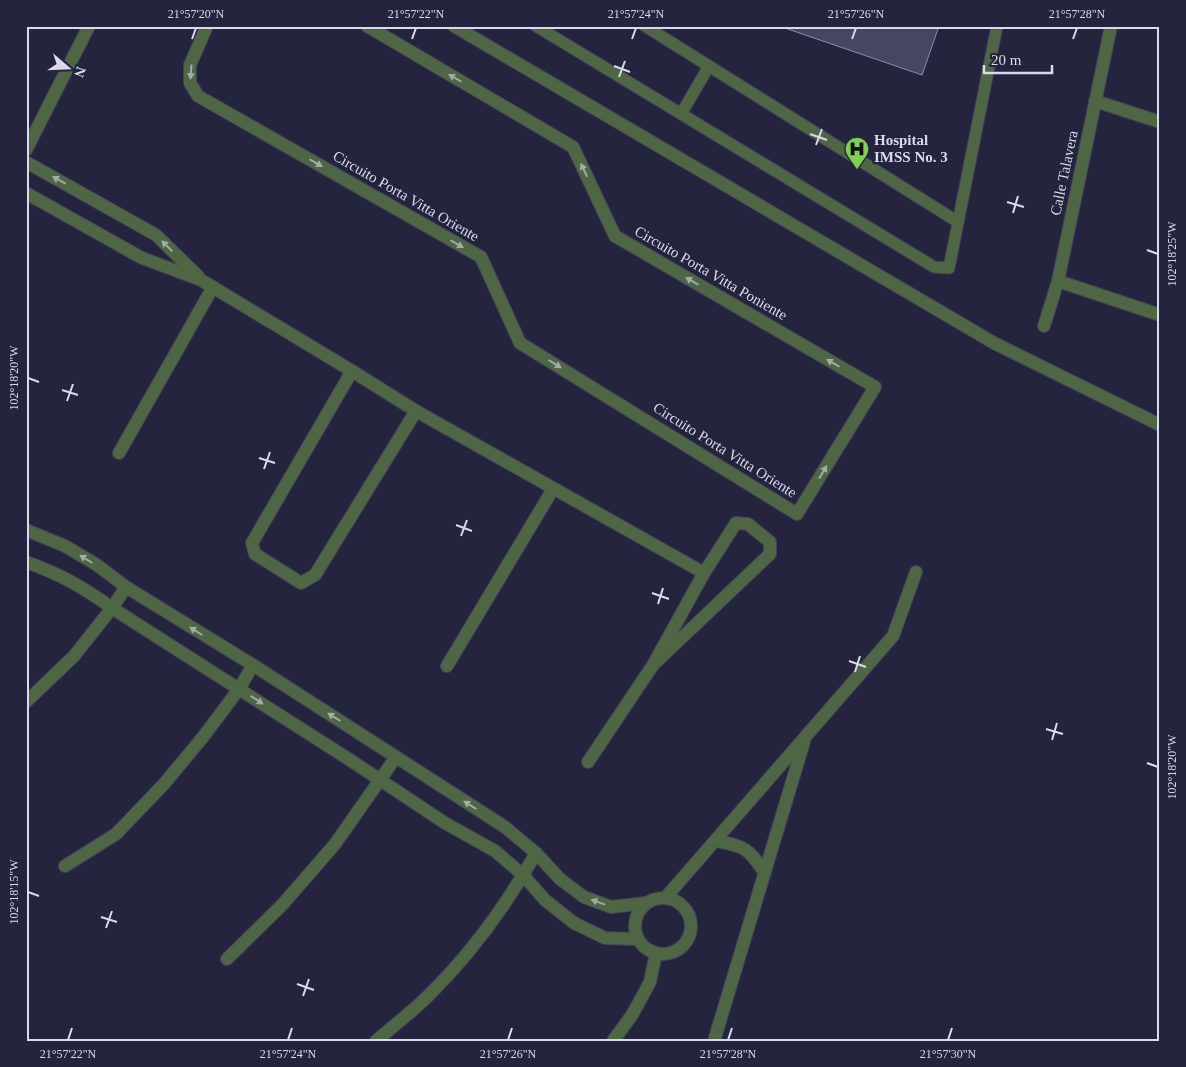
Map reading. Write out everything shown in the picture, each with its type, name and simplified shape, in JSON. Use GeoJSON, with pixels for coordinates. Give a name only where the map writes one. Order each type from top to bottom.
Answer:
{"type":"FeatureCollection","features":[{"type":"Feature","properties":{"kind":"street"},"geometry":{"type":"LineString","coordinates":[[26,150],[89,26]]}},
{"type":"Feature","properties":{"kind":"street","name":"Circuito Porta Vitta Oriente"},"geometry":{"type":"LineString","coordinates":[[207,26],[190,66],[190,83],[198,96],[481,257],[520,343],[798,514],[875,387]]}},
{"type":"Feature","properties":{"kind":"street","name":"Circuito Porta Vitta Poniente"},"geometry":{"type":"LineString","coordinates":[[367,26],[573,147],[615,236],[875,387]]}},
{"type":"Feature","properties":{"kind":"street"},"geometry":{"type":"LineString","coordinates":[[454,26],[994,343],[1160,425]]}},
{"type":"Feature","properties":{"kind":"street","name":"Calle Talavera"},"geometry":{"type":"LineString","coordinates":[[1044,326],[1058,281],[1111,26]]}},
{"type":"Feature","properties":{"kind":"street"},"geometry":{"type":"LineString","coordinates":[[1095,101],[1160,122]]}},
{"type":"Feature","properties":{"kind":"street"},"geometry":{"type":"LineString","coordinates":[[26,162],[156,235],[201,280]]}},
{"type":"Feature","properties":{"kind":"street"},"geometry":{"type":"LineString","coordinates":[[26,193],[142,258],[201,280],[352,370],[416,411],[704,573]]}},
{"type":"Feature","properties":{"kind":"street"},"geometry":{"type":"LineString","coordinates":[[1058,281],[1160,315]]}},
{"type":"Feature","properties":{"kind":"street"},"geometry":{"type":"LineString","coordinates":[[119,453],[213,287]]}},
{"type":"Feature","properties":{"kind":"street"},"geometry":{"type":"LineString","coordinates":[[352,370],[252,543],[255,554],[262,559],[301,583],[315,575],[416,411]]}},
{"type":"Feature","properties":{"kind":"street"},"geometry":{"type":"LineString","coordinates":[[447,666],[553,489]]}},
{"type":"Feature","properties":{"kind":"street"},"geometry":{"type":"LineString","coordinates":[[588,762],[653,665],[704,573],[736,523],[748,524],[770,542],[770,554],[653,665]]}},
{"type":"Feature","properties":{"kind":"street"},"geometry":{"type":"LineString","coordinates":[[26,530],[65,546],[126,587],[505,827],[536,853],[560,879],[584,897],[611,907],[646,902],[656,898],[666,897],[676,900],[685,907],[690,916],[691,927],[688,938],[682,946],[673,952],[656,954],[644,946],[638,939],[635,919],[639,910],[646,902]]}},
{"type":"Feature","properties":{"kind":"street"},"geometry":{"type":"LineString","coordinates":[[26,562],[56,573],[86,589],[112,608],[381,780],[444,823],[494,851],[523,875],[545,900],[574,923],[605,938],[638,939]]}},
{"type":"Feature","properties":{"kind":"street"},"geometry":{"type":"LineString","coordinates":[[666,897],[717,841],[893,636],[916,572]]}},
{"type":"Feature","properties":{"kind":"street"},"geometry":{"type":"LineString","coordinates":[[26,702],[74,656],[126,587]]}},
{"type":"Feature","properties":{"kind":"street"},"geometry":{"type":"LineString","coordinates":[[65,866],[116,834],[164,784],[203,737],[239,689],[253,666]]}},
{"type":"Feature","properties":{"kind":"street"},"geometry":{"type":"LineString","coordinates":[[714,1041],[806,737]]}},
{"type":"Feature","properties":{"kind":"street"},"geometry":{"type":"LineString","coordinates":[[227,959],[283,904],[335,844],[396,757]]}},
{"type":"Feature","properties":{"kind":"street"},"geometry":{"type":"LineString","coordinates":[[717,841],[740,846],[753,856],[765,873]]}},
{"type":"Feature","properties":{"kind":"street"},"geometry":{"type":"LineString","coordinates":[[376,1041],[428,996],[479,939],[536,853]]}},
{"type":"Feature","properties":{"kind":"street"},"geometry":{"type":"LineString","coordinates":[[613,1041],[632,1015],[650,982],[656,954]]}},
{"type":"Feature","properties":{"kind":"lane"},"geometry":{"type":"LineString","coordinates":[[536,26],[934,267],[949,268],[997,26]]}},
{"type":"Feature","properties":{"kind":"lane"},"geometry":{"type":"LineString","coordinates":[[645,26],[958,222]]}},
{"type":"Feature","properties":{"kind":"lane"},"geometry":{"type":"LineString","coordinates":[[681,114],[709,66]]}},
{"type":"Feature","properties":{"kind":"building"},"geometry":{"type":"Polygon","coordinates":[[[779,26],[939,26],[922,75],[779,26]]]}},
{"type":"Feature","properties":{"kind":"place","name":"Hospital IMSS No. 3"},"geometry":{"type":"Point","coordinates":[857,170]}}]}
